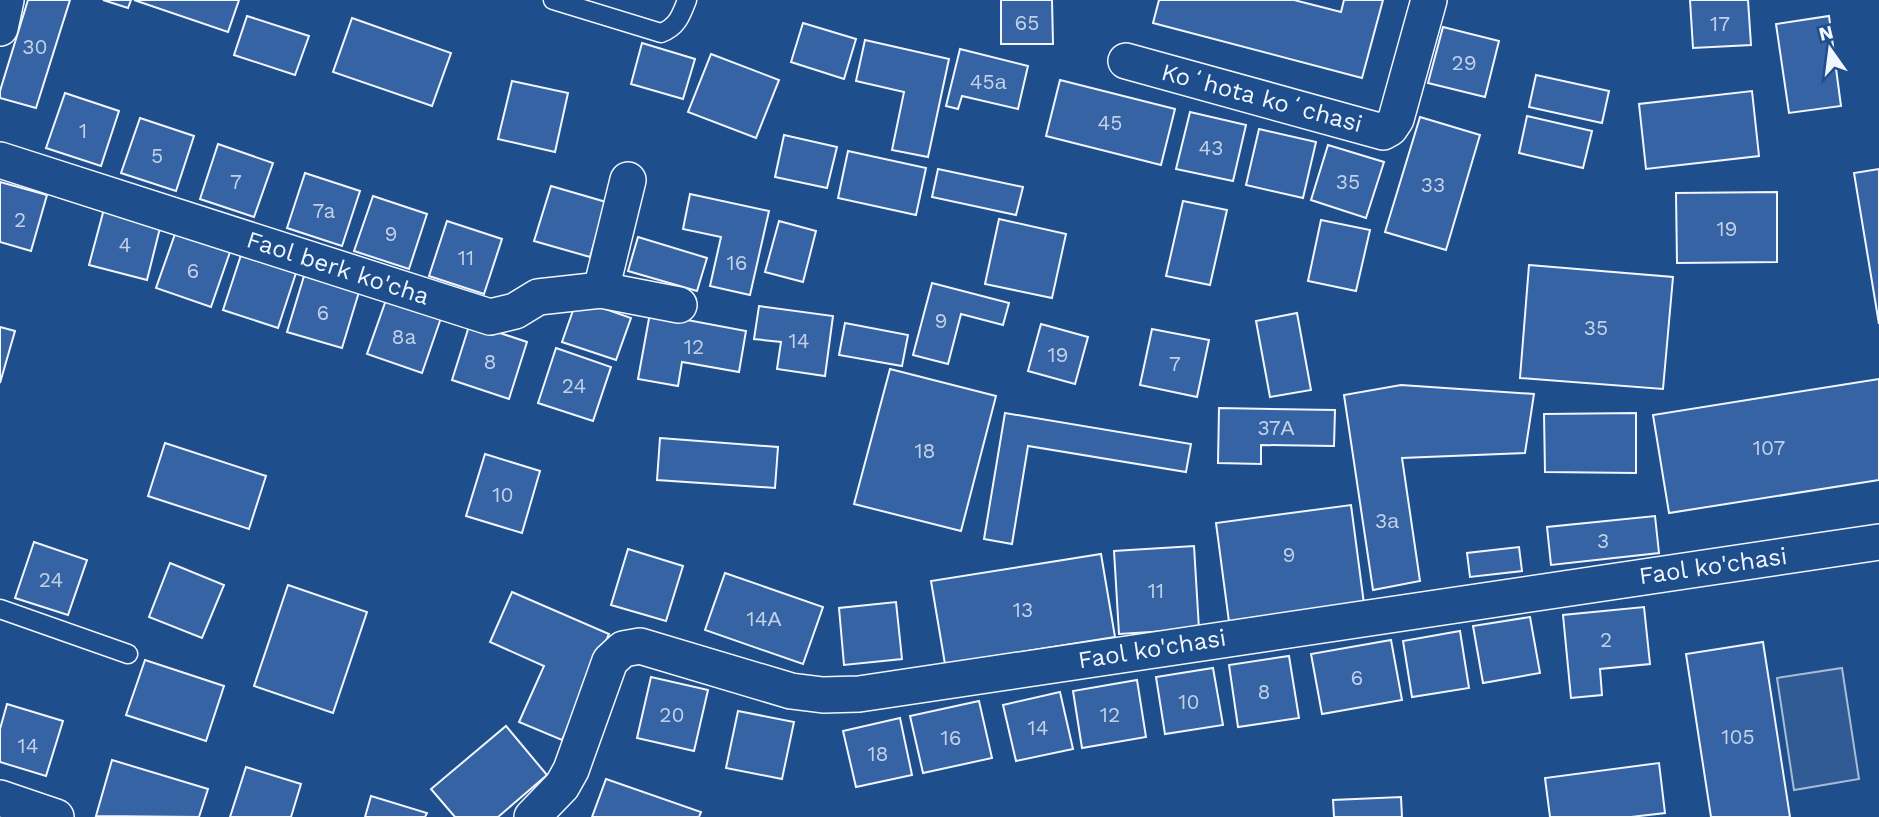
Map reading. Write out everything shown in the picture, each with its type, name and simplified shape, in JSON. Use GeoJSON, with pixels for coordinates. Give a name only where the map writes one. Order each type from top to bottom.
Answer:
{"type":"FeatureCollection","features":[{"type":"Feature","properties":{"kind":"street"},"geometry":{"type":"LineString","coordinates":[[0,28],[6,0]]}},
{"type":"Feature","properties":{"kind":"street","name":"Koʻhota koʻchasi"},"geometry":{"type":"LineString","coordinates":[[1126,61],[1383,132],[1390,128],[1396,119],[1429,0]]}},
{"type":"Feature","properties":{"kind":"street","name":"Faol berk ko'cha"},"geometry":{"type":"LineString","coordinates":[[0,160],[490,317],[515,311],[538,297],[601,290],[679,305]]}},
{"type":"Feature","properties":{"kind":"street"},"geometry":{"type":"LineString","coordinates":[[601,290],[628,180]]}},
{"type":"Feature","properties":{"kind":"street","name":"Faol ko'chasi"},"geometry":{"type":"LineString","coordinates":[[532,817],[562,786],[571,770],[610,661],[623,649],[640,646],[792,691],[823,695],[859,694],[1879,542]]}},
{"type":"Feature","properties":{"kind":"street"},"geometry":{"type":"LineString","coordinates":[[0,798],[56,817]]}},
{"type":"Feature","properties":{"kind":"lane"},"geometry":{"type":"LineString","coordinates":[[553,0],[661,33],[670,30],[678,22],[687,0]]}},
{"type":"Feature","properties":{"kind":"lane"},"geometry":{"type":"LineString","coordinates":[[0,609],[128,654]]}},
{"type":"Feature","properties":{"kind":"shaded area"},"geometry":{"type":"Polygon","coordinates":[[[1842,668],[1859,779],[1794,790],[1777,678],[1842,668]]]}},
{"type":"Feature","properties":{"kind":"building"},"geometry":{"type":"Polygon","coordinates":[[[28,0],[70,0],[36,108],[0,98],[28,0]]]}},
{"type":"Feature","properties":{"kind":"building"},"geometry":{"type":"Polygon","coordinates":[[[103,0],[131,0],[128,8],[103,0]]]}},
{"type":"Feature","properties":{"kind":"building"},"geometry":{"type":"Polygon","coordinates":[[[134,0],[239,0],[228,32],[134,0]]]}},
{"type":"Feature","properties":{"kind":"building"},"geometry":{"type":"Polygon","coordinates":[[[1001,0],[1052,0],[1053,44],[1001,44],[1001,0]]]}},
{"type":"Feature","properties":{"kind":"building"},"geometry":{"type":"Polygon","coordinates":[[[1159,0],[1294,0],[1341,12],[1344,0],[1383,0],[1362,78],[1153,23],[1159,0]]]}},
{"type":"Feature","properties":{"kind":"building"},"geometry":{"type":"Polygon","coordinates":[[[1690,0],[1748,0],[1751,45],[1693,48],[1690,0]]]}},
{"type":"Feature","properties":{"kind":"building"},"geometry":{"type":"Polygon","coordinates":[[[247,16],[309,36],[295,75],[234,55],[247,16]]]}},
{"type":"Feature","properties":{"kind":"building"},"geometry":{"type":"Polygon","coordinates":[[[1829,16],[1841,106],[1789,113],[1776,24],[1829,16]]]}},
{"type":"Feature","properties":{"kind":"building"},"geometry":{"type":"Polygon","coordinates":[[[352,18],[451,53],[432,106],[333,72],[352,18]]]}},
{"type":"Feature","properties":{"kind":"building"},"geometry":{"type":"Polygon","coordinates":[[[803,23],[856,39],[844,79],[791,62],[803,23]]]}},
{"type":"Feature","properties":{"kind":"building"},"geometry":{"type":"Polygon","coordinates":[[[1443,27],[1499,41],[1485,97],[1428,83],[1443,27]]]}},
{"type":"Feature","properties":{"kind":"building"},"geometry":{"type":"Polygon","coordinates":[[[865,40],[949,59],[928,157],[892,150],[904,92],[856,81],[865,40]]]}},
{"type":"Feature","properties":{"kind":"building"},"geometry":{"type":"Polygon","coordinates":[[[642,43],[695,59],[683,99],[631,84],[642,43]]]}},
{"type":"Feature","properties":{"kind":"building"},"geometry":{"type":"Polygon","coordinates":[[[960,49],[1028,66],[1018,109],[962,96],[958,109],[946,106],[960,49]]]}},
{"type":"Feature","properties":{"kind":"building"},"geometry":{"type":"Polygon","coordinates":[[[711,54],[779,80],[756,138],[688,112],[711,54]]]}},
{"type":"Feature","properties":{"kind":"building"},"geometry":{"type":"Polygon","coordinates":[[[1536,75],[1609,91],[1602,123],[1529,107],[1536,75]]]}},
{"type":"Feature","properties":{"kind":"building"},"geometry":{"type":"Polygon","coordinates":[[[1060,80],[1175,109],[1161,165],[1046,136],[1060,80]]]}},
{"type":"Feature","properties":{"kind":"building"},"geometry":{"type":"Polygon","coordinates":[[[512,81],[568,93],[555,152],[498,139],[512,81]]]}},
{"type":"Feature","properties":{"kind":"building"},"geometry":{"type":"Polygon","coordinates":[[[1752,91],[1759,156],[1646,169],[1639,104],[1752,91]]]}},
{"type":"Feature","properties":{"kind":"building"},"geometry":{"type":"Polygon","coordinates":[[[65,93],[119,111],[101,166],[46,148],[65,93]]]}},
{"type":"Feature","properties":{"kind":"building"},"geometry":{"type":"Polygon","coordinates":[[[1190,112],[1246,125],[1233,181],[1176,169],[1190,112]]]}},
{"type":"Feature","properties":{"kind":"building"},"geometry":{"type":"Polygon","coordinates":[[[1527,116],[1592,131],[1583,168],[1519,153],[1527,116]]]}},
{"type":"Feature","properties":{"kind":"building"},"geometry":{"type":"Polygon","coordinates":[[[1420,117],[1480,135],[1446,250],[1385,232],[1420,117]]]}},
{"type":"Feature","properties":{"kind":"building"},"geometry":{"type":"Polygon","coordinates":[[[140,118],[194,136],[176,191],[121,173],[140,118]]]}},
{"type":"Feature","properties":{"kind":"building"},"geometry":{"type":"Polygon","coordinates":[[[1259,129],[1316,142],[1303,198],[1246,185],[1259,129]]]}},
{"type":"Feature","properties":{"kind":"building"},"geometry":{"type":"Polygon","coordinates":[[[784,135],[837,147],[827,188],[775,177],[784,135]]]}},
{"type":"Feature","properties":{"kind":"building"},"geometry":{"type":"Polygon","coordinates":[[[218,144],[273,163],[254,217],[200,199],[218,144]]]}},
{"type":"Feature","properties":{"kind":"building"},"geometry":{"type":"Polygon","coordinates":[[[1328,145],[1384,162],[1366,218],[1311,200],[1328,145]]]}},
{"type":"Feature","properties":{"kind":"building"},"geometry":{"type":"Polygon","coordinates":[[[848,151],[926,168],[916,215],[838,198],[848,151]]]}},
{"type":"Feature","properties":{"kind":"building"},"geometry":{"type":"Polygon","coordinates":[[[938,169],[1023,187],[1016,215],[932,197],[938,169]]]}},
{"type":"Feature","properties":{"kind":"building"},"geometry":{"type":"Polygon","coordinates":[[[1879,169],[1879,324],[1854,173],[1879,169]]]}},
{"type":"Feature","properties":{"kind":"building"},"geometry":{"type":"Polygon","coordinates":[[[305,173],[360,191],[342,246],[287,228],[305,173]]]}},
{"type":"Feature","properties":{"kind":"building"},"geometry":{"type":"Polygon","coordinates":[[[0,182],[47,195],[31,251],[0,242],[0,182]]]}},
{"type":"Feature","properties":{"kind":"building"},"geometry":{"type":"Polygon","coordinates":[[[551,186],[606,202],[590,257],[534,241],[551,186]]]}},
{"type":"Feature","properties":{"kind":"building"},"geometry":{"type":"Polygon","coordinates":[[[1777,192],[1777,262],[1677,263],[1676,193],[1777,192]]]}},
{"type":"Feature","properties":{"kind":"building"},"geometry":{"type":"Polygon","coordinates":[[[690,194],[769,211],[750,295],[710,286],[721,237],[683,229],[690,194]]]}},
{"type":"Feature","properties":{"kind":"building"},"geometry":{"type":"Polygon","coordinates":[[[373,196],[427,214],[409,269],[354,251],[373,196]]]}},
{"type":"Feature","properties":{"kind":"building"},"geometry":{"type":"Polygon","coordinates":[[[1183,201],[1227,210],[1210,285],[1166,276],[1183,201]]]}},
{"type":"Feature","properties":{"kind":"building"},"geometry":{"type":"Polygon","coordinates":[[[104,209],[161,224],[147,280],[89,265],[104,209]]]}},
{"type":"Feature","properties":{"kind":"building"},"geometry":{"type":"Polygon","coordinates":[[[999,219],[1066,234],[1052,298],[985,284],[999,219]]]}},
{"type":"Feature","properties":{"kind":"building"},"geometry":{"type":"Polygon","coordinates":[[[1321,220],[1370,230],[1356,291],[1308,281],[1321,220]]]}},
{"type":"Feature","properties":{"kind":"building"},"geometry":{"type":"Polygon","coordinates":[[[447,221],[502,239],[484,294],[429,276],[447,221]]]}},
{"type":"Feature","properties":{"kind":"building"},"geometry":{"type":"Polygon","coordinates":[[[779,221],[816,231],[803,282],[765,272],[779,221]]]}},
{"type":"Feature","properties":{"kind":"building"},"geometry":{"type":"Polygon","coordinates":[[[175,234],[230,252],[211,307],[156,288],[175,234]]]}},
{"type":"Feature","properties":{"kind":"building"},"geometry":{"type":"Polygon","coordinates":[[[638,237],[707,258],[697,291],[628,271],[638,237]]]}},
{"type":"Feature","properties":{"kind":"building"},"geometry":{"type":"Polygon","coordinates":[[[241,255],[296,273],[278,328],[223,310],[241,255]]]}},
{"type":"Feature","properties":{"kind":"building"},"geometry":{"type":"Polygon","coordinates":[[[1529,265],[1673,277],[1663,389],[1520,378],[1529,265]]]}},
{"type":"Feature","properties":{"kind":"building"},"geometry":{"type":"Polygon","coordinates":[[[304,276],[359,292],[342,348],[287,332],[304,276]]]}},
{"type":"Feature","properties":{"kind":"building"},"geometry":{"type":"Polygon","coordinates":[[[932,283],[1009,303],[1003,325],[961,314],[948,364],[913,355],[932,283]]]}},
{"type":"Feature","properties":{"kind":"building"},"geometry":{"type":"Polygon","coordinates":[[[577,299],[631,318],[616,360],[562,342],[577,299]]]}},
{"type":"Feature","properties":{"kind":"building"},"geometry":{"type":"Polygon","coordinates":[[[386,300],[441,318],[422,373],[367,354],[386,300]]]}},
{"type":"Feature","properties":{"kind":"building"},"geometry":{"type":"Polygon","coordinates":[[[759,306],[833,316],[825,376],[777,369],[781,342],[754,339],[759,306]]]}},
{"type":"Feature","properties":{"kind":"building"},"geometry":{"type":"Polygon","coordinates":[[[650,313],[746,331],[739,372],[682,362],[678,386],[638,379],[650,313]]]}},
{"type":"Feature","properties":{"kind":"building"},"geometry":{"type":"Polygon","coordinates":[[[1297,313],[1311,390],[1270,397],[1256,321],[1297,313]]]}},
{"type":"Feature","properties":{"kind":"building"},"geometry":{"type":"Polygon","coordinates":[[[470,323],[527,342],[509,399],[452,380],[470,323]]]}},
{"type":"Feature","properties":{"kind":"building"},"geometry":{"type":"Polygon","coordinates":[[[845,323],[908,335],[902,366],[839,355],[845,323]]]}},
{"type":"Feature","properties":{"kind":"building"},"geometry":{"type":"Polygon","coordinates":[[[1041,324],[1088,337],[1075,384],[1028,371],[1041,324]]]}},
{"type":"Feature","properties":{"kind":"building"},"geometry":{"type":"Polygon","coordinates":[[[0,327],[15,331],[0,383],[0,327]]]}},
{"type":"Feature","properties":{"kind":"building"},"geometry":{"type":"Polygon","coordinates":[[[1152,329],[1209,340],[1197,397],[1140,385],[1152,329]]]}},
{"type":"Feature","properties":{"kind":"building"},"geometry":{"type":"Polygon","coordinates":[[[556,348],[611,367],[593,421],[538,403],[556,348]]]}},
{"type":"Feature","properties":{"kind":"building"},"geometry":{"type":"Polygon","coordinates":[[[890,369],[996,396],[961,531],[854,504],[890,369]]]}},
{"type":"Feature","properties":{"kind":"building"},"geometry":{"type":"Polygon","coordinates":[[[1879,379],[1879,480],[1669,513],[1653,415],[1879,379]]]}},
{"type":"Feature","properties":{"kind":"building"},"geometry":{"type":"Polygon","coordinates":[[[1401,385],[1534,394],[1525,453],[1402,458],[1420,581],[1373,590],[1344,395],[1401,385]]]}},
{"type":"Feature","properties":{"kind":"building"},"geometry":{"type":"Polygon","coordinates":[[[1219,408],[1335,410],[1334,446],[1261,445],[1261,464],[1218,463],[1219,408]]]}},
{"type":"Feature","properties":{"kind":"building"},"geometry":{"type":"Polygon","coordinates":[[[1005,413],[1191,444],[1186,472],[1028,446],[1012,544],[984,539],[1005,413]]]}},
{"type":"Feature","properties":{"kind":"building"},"geometry":{"type":"Polygon","coordinates":[[[1636,413],[1636,473],[1545,472],[1544,414],[1636,413]]]}},
{"type":"Feature","properties":{"kind":"building"},"geometry":{"type":"Polygon","coordinates":[[[660,438],[778,447],[775,488],[657,480],[660,438]]]}},
{"type":"Feature","properties":{"kind":"building"},"geometry":{"type":"Polygon","coordinates":[[[165,443],[266,476],[249,529],[148,496],[165,443]]]}},
{"type":"Feature","properties":{"kind":"building"},"geometry":{"type":"Polygon","coordinates":[[[485,454],[540,471],[522,533],[466,516],[485,454]]]}},
{"type":"Feature","properties":{"kind":"building"},"geometry":{"type":"Polygon","coordinates":[[[1351,505],[1364,604],[1229,622],[1216,523],[1351,505]]]}},
{"type":"Feature","properties":{"kind":"building"},"geometry":{"type":"Polygon","coordinates":[[[1655,516],[1659,553],[1551,565],[1547,527],[1655,516]]]}},
{"type":"Feature","properties":{"kind":"building"},"geometry":{"type":"Polygon","coordinates":[[[34,542],[87,560],[68,615],[15,598],[34,542]]]}},
{"type":"Feature","properties":{"kind":"building"},"geometry":{"type":"Polygon","coordinates":[[[1194,546],[1199,629],[1119,634],[1114,551],[1194,546]]]}},
{"type":"Feature","properties":{"kind":"building"},"geometry":{"type":"Polygon","coordinates":[[[1519,547],[1522,571],[1470,577],[1467,553],[1519,547]]]}},
{"type":"Feature","properties":{"kind":"building"},"geometry":{"type":"Polygon","coordinates":[[[628,549],[683,566],[666,621],[611,605],[628,549]]]}},
{"type":"Feature","properties":{"kind":"building"},"geometry":{"type":"Polygon","coordinates":[[[1101,554],[1115,637],[945,664],[931,581],[1101,554]]]}},
{"type":"Feature","properties":{"kind":"building"},"geometry":{"type":"Polygon","coordinates":[[[170,563],[224,585],[202,638],[149,617],[170,563]]]}},
{"type":"Feature","properties":{"kind":"building"},"geometry":{"type":"Polygon","coordinates":[[[725,573],[823,607],[803,664],[705,630],[725,573]]]}},
{"type":"Feature","properties":{"kind":"building"},"geometry":{"type":"Polygon","coordinates":[[[288,585],[367,612],[333,713],[254,686],[288,585]]]}},
{"type":"Feature","properties":{"kind":"building"},"geometry":{"type":"Polygon","coordinates":[[[512,592],[609,634],[562,740],[519,722],[544,666],[490,642],[512,592]]]}},
{"type":"Feature","properties":{"kind":"building"},"geometry":{"type":"Polygon","coordinates":[[[896,602],[902,659],[844,665],[839,608],[896,602]]]}},
{"type":"Feature","properties":{"kind":"building"},"geometry":{"type":"Polygon","coordinates":[[[1644,607],[1650,664],[1600,669],[1602,695],[1571,698],[1563,615],[1644,607]]]}},
{"type":"Feature","properties":{"kind":"building"},"geometry":{"type":"Polygon","coordinates":[[[1530,617],[1540,673],[1483,683],[1473,626],[1530,617]]]}},
{"type":"Feature","properties":{"kind":"building"},"geometry":{"type":"Polygon","coordinates":[[[1460,631],[1469,688],[1412,697],[1403,641],[1460,631]]]}},
{"type":"Feature","properties":{"kind":"building"},"geometry":{"type":"Polygon","coordinates":[[[1391,640],[1402,700],[1322,714],[1311,654],[1391,640]]]}},
{"type":"Feature","properties":{"kind":"building"},"geometry":{"type":"Polygon","coordinates":[[[1763,642],[1790,817],[1711,817],[1686,654],[1763,642]]]}},
{"type":"Feature","properties":{"kind":"building"},"geometry":{"type":"Polygon","coordinates":[[[1289,656],[1299,718],[1238,727],[1229,665],[1289,656]]]}},
{"type":"Feature","properties":{"kind":"building"},"geometry":{"type":"Polygon","coordinates":[[[145,660],[224,686],[206,741],[126,715],[145,660]]]}},
{"type":"Feature","properties":{"kind":"building"},"geometry":{"type":"Polygon","coordinates":[[[1213,668],[1223,725],[1165,734],[1156,677],[1213,668]]]}},
{"type":"Feature","properties":{"kind":"building"},"geometry":{"type":"Polygon","coordinates":[[[651,677],[708,690],[694,751],[637,738],[651,677]]]}},
{"type":"Feature","properties":{"kind":"building"},"geometry":{"type":"Polygon","coordinates":[[[1137,680],[1146,737],[1082,748],[1073,691],[1137,680]]]}},
{"type":"Feature","properties":{"kind":"building"},"geometry":{"type":"Polygon","coordinates":[[[1060,692],[1073,749],[1016,761],[1003,705],[1060,692]]]}},
{"type":"Feature","properties":{"kind":"building"},"geometry":{"type":"Polygon","coordinates":[[[979,701],[992,758],[923,773],[910,716],[979,701]]]}},
{"type":"Feature","properties":{"kind":"building"},"geometry":{"type":"Polygon","coordinates":[[[7,704],[63,721],[46,776],[0,762],[0,729],[7,704]]]}},
{"type":"Feature","properties":{"kind":"building"},"geometry":{"type":"Polygon","coordinates":[[[738,711],[794,722],[782,779],[726,768],[738,711]]]}},
{"type":"Feature","properties":{"kind":"building"},"geometry":{"type":"Polygon","coordinates":[[[900,718],[912,775],[856,787],[843,731],[900,718]]]}},
{"type":"Feature","properties":{"kind":"building"},"geometry":{"type":"Polygon","coordinates":[[[506,726],[547,775],[498,817],[455,817],[431,789],[506,726]]]}},
{"type":"Feature","properties":{"kind":"building"},"geometry":{"type":"Polygon","coordinates":[[[112,760],[208,789],[199,817],[96,816],[112,760]]]}},
{"type":"Feature","properties":{"kind":"building"},"geometry":{"type":"Polygon","coordinates":[[[1659,763],[1665,813],[1631,817],[1550,817],[1545,778],[1659,763]]]}},
{"type":"Feature","properties":{"kind":"building"},"geometry":{"type":"Polygon","coordinates":[[[246,767],[301,784],[291,817],[230,817],[246,767]]]}},
{"type":"Feature","properties":{"kind":"building"},"geometry":{"type":"Polygon","coordinates":[[[606,779],[701,812],[699,817],[592,817],[606,779]]]}},
{"type":"Feature","properties":{"kind":"building"},"geometry":{"type":"Polygon","coordinates":[[[371,796],[427,813],[425,817],[365,817],[371,796]]]}},
{"type":"Feature","properties":{"kind":"building"},"geometry":{"type":"Polygon","coordinates":[[[1401,797],[1402,817],[1334,817],[1333,800],[1401,797]]]}}]}
